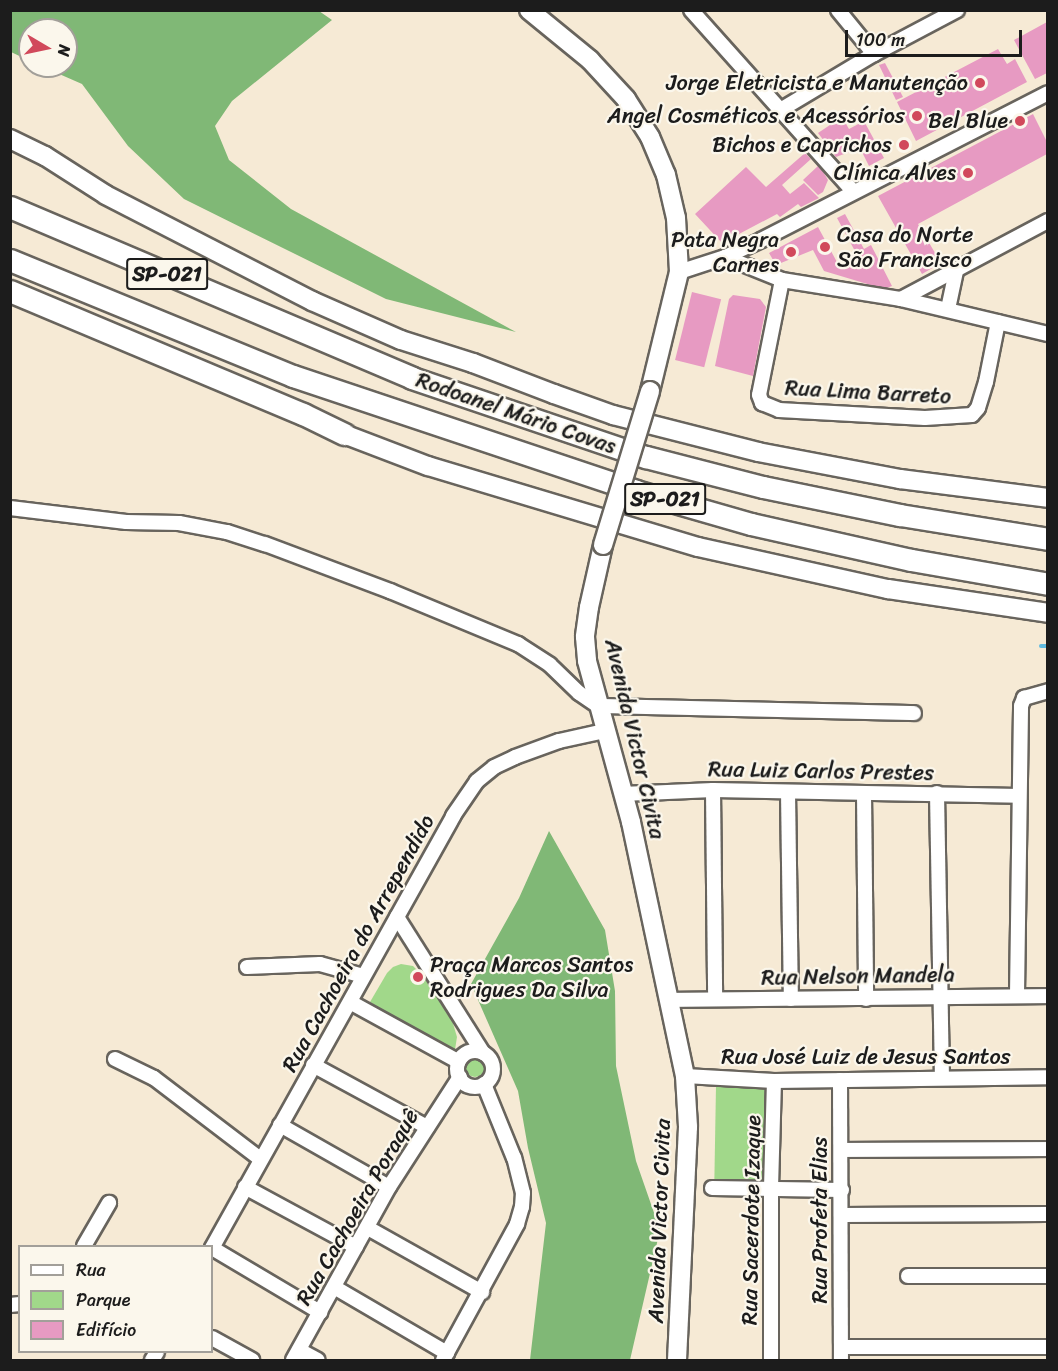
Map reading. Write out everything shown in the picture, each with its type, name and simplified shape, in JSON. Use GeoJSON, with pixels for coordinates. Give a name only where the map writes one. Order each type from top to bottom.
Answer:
{"type":"FeatureCollection","features":[{"type":"Feature","properties":{"kind":"highway","name":"Rodoanel Mário Covas"},"geometry":{"type":"LineString","coordinates":[[10,207],[412,378],[646,458],[763,487],[900,515],[1047,539]]}},
{"type":"Feature","properties":{"kind":"highway","name":"Rodoanel Mário Covas"},"geometry":{"type":"LineString","coordinates":[[10,260],[293,376],[636,491],[751,524],[876,552],[1047,584]]}},
{"type":"Feature","properties":{"kind":"highway"},"geometry":{"type":"LineString","coordinates":[[10,291],[303,414],[344,434]]}},
{"type":"Feature","properties":{"kind":"highway"},"geometry":{"type":"LineString","coordinates":[[10,305],[300,422],[344,434]]}},
{"type":"Feature","properties":{"kind":"main road","name":"Avenida Victor Civita"},"geometry":{"type":"LineString","coordinates":[[529,10],[597,68],[626,99],[650,136],[666,175],[676,218],[679,272],[650,391],[603,545],[585,637],[586,661],[603,731],[622,794],[685,1076],[688,1127],[677,1360]]}},
{"type":"Feature","properties":{"kind":"main road"},"geometry":{"type":"LineString","coordinates":[[10,139],[45,156],[106,195],[312,301],[401,340],[473,363],[583,405],[758,452],[900,479],[1047,498]]}},
{"type":"Feature","properties":{"kind":"main road"},"geometry":{"type":"LineString","coordinates":[[344,434],[428,466],[698,547],[888,589],[1047,613]]}},
{"type":"Feature","properties":{"kind":"street"},"geometry":{"type":"LineString","coordinates":[[691,10],[853,191]]}},
{"type":"Feature","properties":{"kind":"street"},"geometry":{"type":"LineString","coordinates":[[838,10],[874,54]]}},
{"type":"Feature","properties":{"kind":"street"},"geometry":{"type":"LineString","coordinates":[[782,109],[874,54],[957,10]]}},
{"type":"Feature","properties":{"kind":"street"},"geometry":{"type":"LineString","coordinates":[[679,272],[725,257],[1047,93]]}},
{"type":"Feature","properties":{"kind":"street"},"geometry":{"type":"LineString","coordinates":[[901,299],[1047,221]]}},
{"type":"Feature","properties":{"kind":"street"},"geometry":{"type":"LineString","coordinates":[[725,257],[782,280],[901,299],[1047,334]]}},
{"type":"Feature","properties":{"kind":"street"},"geometry":{"type":"LineString","coordinates":[[948,309],[956,270]]}},
{"type":"Feature","properties":{"kind":"street","name":"Rua Lima Barreto"},"geometry":{"type":"LineString","coordinates":[[782,280],[759,395],[762,403],[779,410],[963,418],[972,415],[978,408],[998,322]]}},
{"type":"Feature","properties":{"kind":"street"},"geometry":{"type":"LineString","coordinates":[[10,508],[126,522],[179,523],[227,532],[266,544],[390,591],[518,644],[550,665],[579,693],[598,706],[914,713]]}},
{"type":"Feature","properties":{"kind":"street"},"geometry":{"type":"LineString","coordinates":[[1017,995],[1022,706],[1024,698],[1047,691]]}},
{"type":"Feature","properties":{"kind":"street","name":"Rua Cachoeira do Arrependido"},"geometry":{"type":"LineString","coordinates":[[213,1246],[259,1158],[350,1002],[453,816],[477,781],[494,766],[515,757],[559,741],[603,731]]}},
{"type":"Feature","properties":{"kind":"street"},"geometry":{"type":"LineString","coordinates":[[713,790],[716,998]]}},
{"type":"Feature","properties":{"kind":"street","name":"Rua Luiz Carlos Prestes"},"geometry":{"type":"LineString","coordinates":[[622,794],[713,790],[1019,796]]}},
{"type":"Feature","properties":{"kind":"street"},"geometry":{"type":"LineString","coordinates":[[788,792],[790,999]]}},
{"type":"Feature","properties":{"kind":"street"},"geometry":{"type":"LineString","coordinates":[[864,793],[866,999]]}},
{"type":"Feature","properties":{"kind":"street"},"geometry":{"type":"LineString","coordinates":[[937,793],[942,1078]]}},
{"type":"Feature","properties":{"kind":"street"},"geometry":{"type":"LineString","coordinates":[[397,917],[463,1023],[483,1053],[491,1060],[493,1071],[484,1084],[470,1086],[460,1077],[463,1023]]}},
{"type":"Feature","properties":{"kind":"street"},"geometry":{"type":"LineString","coordinates":[[247,967],[320,964],[363,976]]}},
{"type":"Feature","properties":{"kind":"street","name":"Rua Nelson Mandela"},"geometry":{"type":"LineString","coordinates":[[669,1000],[1047,996]]}},
{"type":"Feature","properties":{"kind":"street"},"geometry":{"type":"LineString","coordinates":[[350,1002],[462,1058]]}},
{"type":"Feature","properties":{"kind":"street"},"geometry":{"type":"LineString","coordinates":[[462,1058],[474,1051],[483,1053]]}},
{"type":"Feature","properties":{"kind":"street"},"geometry":{"type":"LineString","coordinates":[[115,1059],[154,1078],[259,1158]]}},
{"type":"Feature","properties":{"kind":"street"},"geometry":{"type":"LineString","coordinates":[[313,1065],[427,1127]]}},
{"type":"Feature","properties":{"kind":"street","name":"Rua José Luiz de Jesus Santos"},"geometry":{"type":"LineString","coordinates":[[685,1076],[774,1081],[1047,1077]]}},
{"type":"Feature","properties":{"kind":"street","name":"Rua Cachoeira Poraquê"},"geometry":{"type":"LineString","coordinates":[[296,1355],[389,1187],[460,1077]]}},
{"type":"Feature","properties":{"kind":"street","name":"Rua Profeta Elias"},"geometry":{"type":"LineString","coordinates":[[840,1080],[841,1354]]}},
{"type":"Feature","properties":{"kind":"street","name":"Rua Sacerdote Izaque"},"geometry":{"type":"LineString","coordinates":[[771,1360],[771,1188],[774,1081]]}},
{"type":"Feature","properties":{"kind":"street"},"geometry":{"type":"LineString","coordinates":[[334,1287],[445,1357],[518,1224],[523,1192],[503,1126],[484,1084]]}},
{"type":"Feature","properties":{"kind":"street"},"geometry":{"type":"LineString","coordinates":[[280,1125],[389,1187]]}},
{"type":"Feature","properties":{"kind":"street"},"geometry":{"type":"LineString","coordinates":[[842,1150],[1047,1149]]}},
{"type":"Feature","properties":{"kind":"street"},"geometry":{"type":"LineString","coordinates":[[245,1187],[356,1247]]}},
{"type":"Feature","properties":{"kind":"street"},"geometry":{"type":"LineString","coordinates":[[712,1188],[842,1190]]}},
{"type":"Feature","properties":{"kind":"street"},"geometry":{"type":"LineString","coordinates":[[85,1245],[109,1203]]}},
{"type":"Feature","properties":{"kind":"street"},"geometry":{"type":"LineString","coordinates":[[842,1215],[1047,1214]]}},
{"type":"Feature","properties":{"kind":"street"},"geometry":{"type":"LineString","coordinates":[[368,1228],[482,1292]]}},
{"type":"Feature","properties":{"kind":"street"},"geometry":{"type":"LineString","coordinates":[[213,1249],[320,1312]]}},
{"type":"Feature","properties":{"kind":"street"},"geometry":{"type":"LineString","coordinates":[[908,1276],[1047,1276]]}},
{"type":"Feature","properties":{"kind":"street"},"geometry":{"type":"LineString","coordinates":[[213,1339],[252,1360]]}},
{"type":"Feature","properties":{"kind":"street"},"geometry":{"type":"LineString","coordinates":[[841,1354],[1047,1347]]}},
{"type":"Feature","properties":{"kind":"street"},"geometry":{"type":"LineString","coordinates":[[296,1355],[318,1360]]}},
{"type":"Feature","properties":{"kind":"green space"},"geometry":{"type":"Polygon","coordinates":[[[11,10],[319,11],[332,20],[232,101],[215,126],[229,160],[291,209],[516,332],[386,299],[184,199],[128,146],[82,84],[68,78],[78,78],[78,18],[18,18],[18,55],[11,52],[11,10]]]}},
{"type":"Feature","properties":{"kind":"green space"},"geometry":{"type":"Polygon","coordinates":[[[549,831],[605,930],[615,991],[616,1066],[636,1161],[660,1230],[630,1360],[530,1360],[546,1223],[528,1148],[518,1091],[471,984],[519,898],[549,831]]]}},
{"type":"Feature","properties":{"kind":"green space"},"geometry":{"type":"Polygon","coordinates":[[[401,964],[413,966],[423,976],[452,1020],[457,1037],[454,1056],[370,1002],[387,973],[393,967],[401,964]]]}},
{"type":"Feature","properties":{"kind":"green space"},"geometry":{"type":"Polygon","coordinates":[[[471,1057],[479,1057],[485,1063],[485,1071],[479,1077],[471,1077],[465,1071],[465,1063],[471,1057]]]}},
{"type":"Feature","properties":{"kind":"green space"},"geometry":{"type":"Polygon","coordinates":[[[716,1086],[767,1087],[765,1183],[714,1182],[716,1086]]]}},
{"type":"Feature","properties":{"kind":"building"},"geometry":{"type":"Polygon","coordinates":[[[1047,22],[1047,73],[1035,79],[1014,40],[1047,22]]]}},
{"type":"Feature","properties":{"kind":"building"},"geometry":{"type":"Polygon","coordinates":[[[998,49],[1007,64],[1015,59],[1027,82],[916,141],[897,102],[998,49]]]}},
{"type":"Feature","properties":{"kind":"building"},"geometry":{"type":"Polygon","coordinates":[[[885,63],[903,97],[896,100],[879,65],[885,63]]]}},
{"type":"Feature","properties":{"kind":"building"},"geometry":{"type":"Polygon","coordinates":[[[1033,114],[1047,142],[1047,154],[918,224],[941,263],[922,274],[878,196],[1033,114]]]}},
{"type":"Feature","properties":{"kind":"building"},"geometry":{"type":"Polygon","coordinates":[[[842,117],[849,129],[864,121],[884,158],[869,166],[860,148],[836,157],[818,133],[842,117]]]}},
{"type":"Feature","properties":{"kind":"building"},"geometry":{"type":"Polygon","coordinates":[[[805,153],[811,159],[782,185],[790,194],[804,183],[819,198],[801,207],[798,204],[780,217],[777,214],[722,243],[695,214],[746,167],[766,187],[805,153]]]}},
{"type":"Feature","properties":{"kind":"building"},"geometry":{"type":"Polygon","coordinates":[[[819,165],[828,180],[823,192],[818,195],[803,180],[819,165]]]}},
{"type":"Feature","properties":{"kind":"building"},"geometry":{"type":"Polygon","coordinates":[[[845,214],[864,249],[871,245],[892,286],[884,289],[824,271],[813,250],[776,265],[769,253],[818,227],[838,264],[856,253],[837,218],[845,214]]]}},
{"type":"Feature","properties":{"kind":"building"},"geometry":{"type":"Polygon","coordinates":[[[692,292],[721,299],[704,367],[675,360],[692,292]]]}},
{"type":"Feature","properties":{"kind":"building"},"geometry":{"type":"Polygon","coordinates":[[[733,295],[760,299],[766,307],[753,376],[715,366],[729,299],[733,295]]]}},
{"type":"Feature","properties":{"kind":"waterway"},"geometry":{"type":"LineString","coordinates":[[1041,646],[1048,646]]}},
{"type":"Feature","properties":{"kind":"place","name":"Jorge Eletricista e Manutenção"},"geometry":{"type":"Point","coordinates":[980,83]}},
{"type":"Feature","properties":{"kind":"place","name":"Angel Cosméticos e Acessórios"},"geometry":{"type":"Point","coordinates":[917,116]}},
{"type":"Feature","properties":{"kind":"place","name":"Bel Blue"},"geometry":{"type":"Point","coordinates":[1020,121]}},
{"type":"Feature","properties":{"kind":"place","name":"Bichos e Caprichos"},"geometry":{"type":"Point","coordinates":[904,145]}},
{"type":"Feature","properties":{"kind":"place","name":"Clínica Alves"},"geometry":{"type":"Point","coordinates":[968,173]}},
{"type":"Feature","properties":{"kind":"place","name":"Casa do Norte São Francisco"},"geometry":{"type":"Point","coordinates":[825,247]}},
{"type":"Feature","properties":{"kind":"place","name":"Pata Negra Carnes"},"geometry":{"type":"Point","coordinates":[791,252]}},
{"type":"Feature","properties":{"kind":"place","name":"Praça Marcos Santos Rodrigues Da Silva"},"geometry":{"type":"Point","coordinates":[418,977]}}]}
